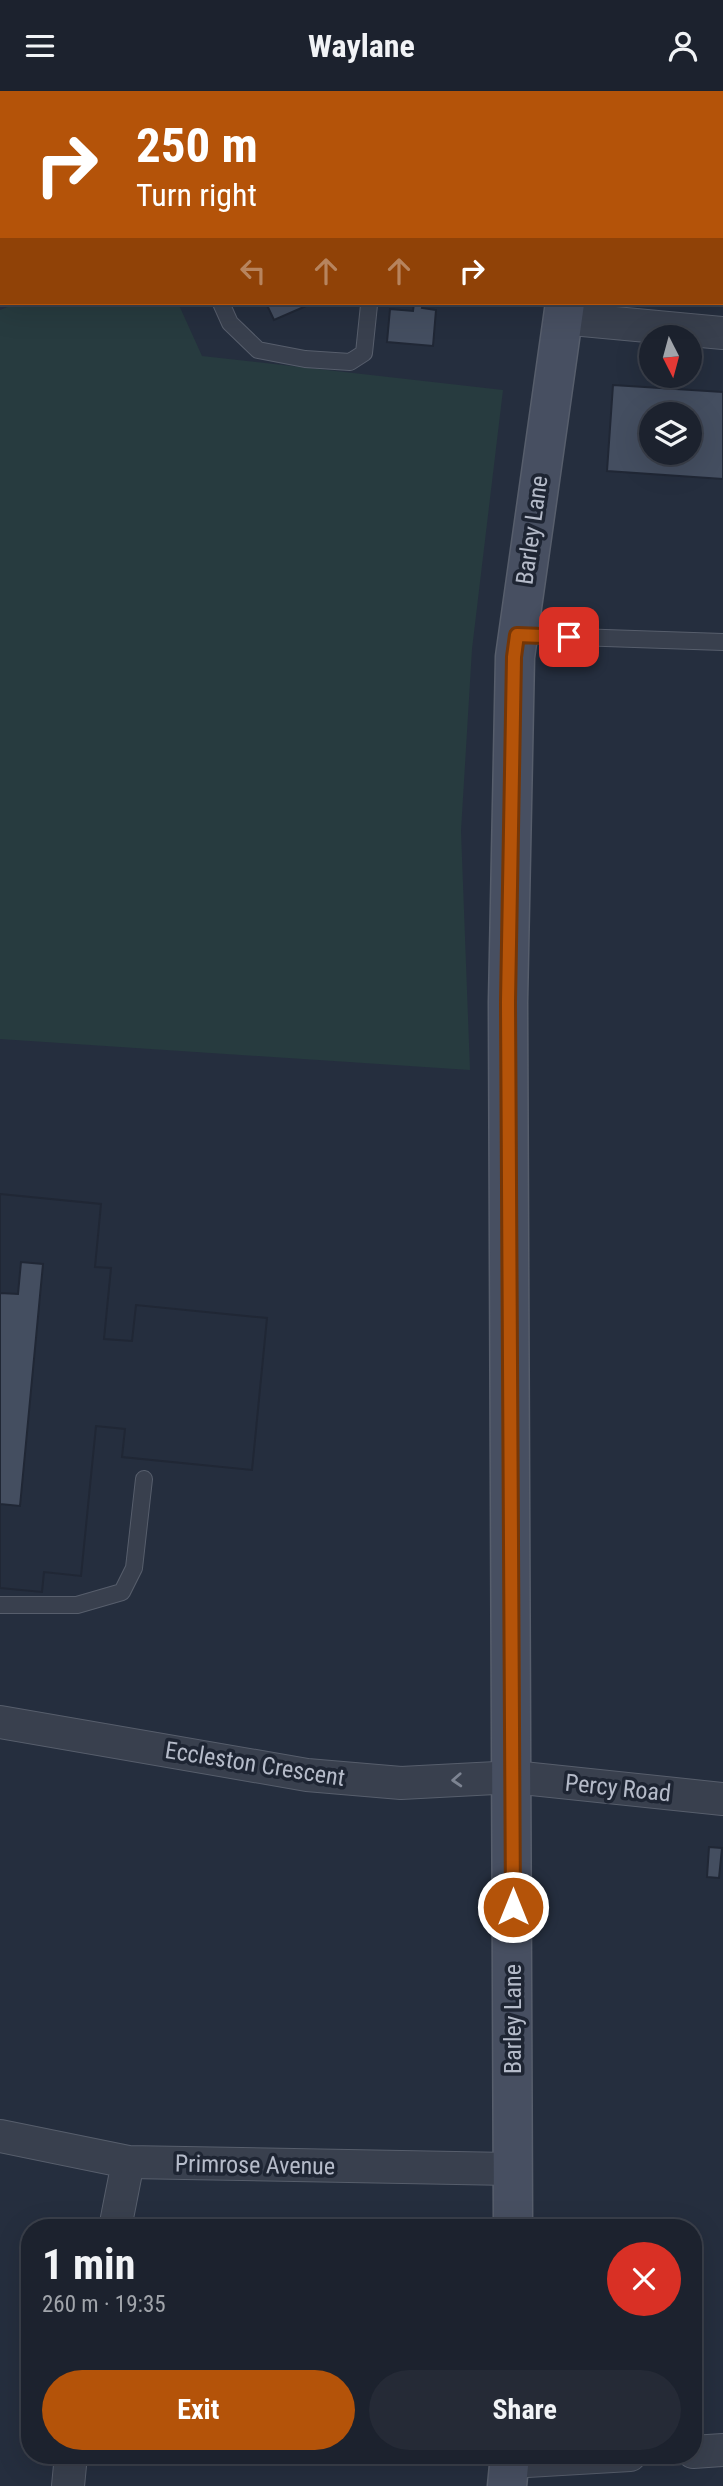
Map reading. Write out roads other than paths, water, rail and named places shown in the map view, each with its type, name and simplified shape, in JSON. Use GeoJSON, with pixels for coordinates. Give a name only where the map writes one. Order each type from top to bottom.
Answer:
{"type":"FeatureCollection","features":[{"type":"Feature","properties":{"kind":"main road","name":"Barley Lane"},"geometry":{"type":"LineString","coordinates":[[513,2219],[508,1002],[517,635],[563,311]]}},
{"type":"Feature","properties":{"kind":"street"},"geometry":{"type":"LineString","coordinates":[[563,311],[723,333]]}},
{"type":"Feature","properties":{"kind":"street","name":"Eccleston Crescent"},"geometry":{"type":"LineString","coordinates":[[0,1722],[307,1775],[401,1783],[513,1777]]}},
{"type":"Feature","properties":{"kind":"street","name":"Percy Road"},"geometry":{"type":"LineString","coordinates":[[513,1777],[723,1798]]}},
{"type":"Feature","properties":{"kind":"street","name":"Primrose Avenue"},"geometry":{"type":"LineString","coordinates":[[0,2136],[128,2162],[513,2169]]}},
{"type":"Feature","properties":{"kind":"street"},"geometry":{"type":"LineString","coordinates":[[117,2219],[128,2162]]}},
{"type":"Feature","properties":{"kind":"street"},"geometry":{"type":"LineString","coordinates":[[702,2451],[723,2450]]}},
{"type":"Feature","properties":{"kind":"street"},"geometry":{"type":"LineString","coordinates":[[68,2486],[70,2464]]}},
{"type":"Feature","properties":{"kind":"street"},"geometry":{"type":"LineString","coordinates":[[509,2468],[546,2464]]}},
{"type":"Feature","properties":{"kind":"lane"},"geometry":{"type":"LineString","coordinates":[[222,305],[230,323],[258,350],[305,359],[350,362],[364,353],[369,305]]}},
{"type":"Feature","properties":{"kind":"lane"},"geometry":{"type":"LineString","coordinates":[[517,635],[723,642]]}},
{"type":"Feature","properties":{"kind":"lane"},"geometry":{"type":"LineString","coordinates":[[0,1605],[77,1605],[122,1592],[134,1568],[144,1479]]}}]}
